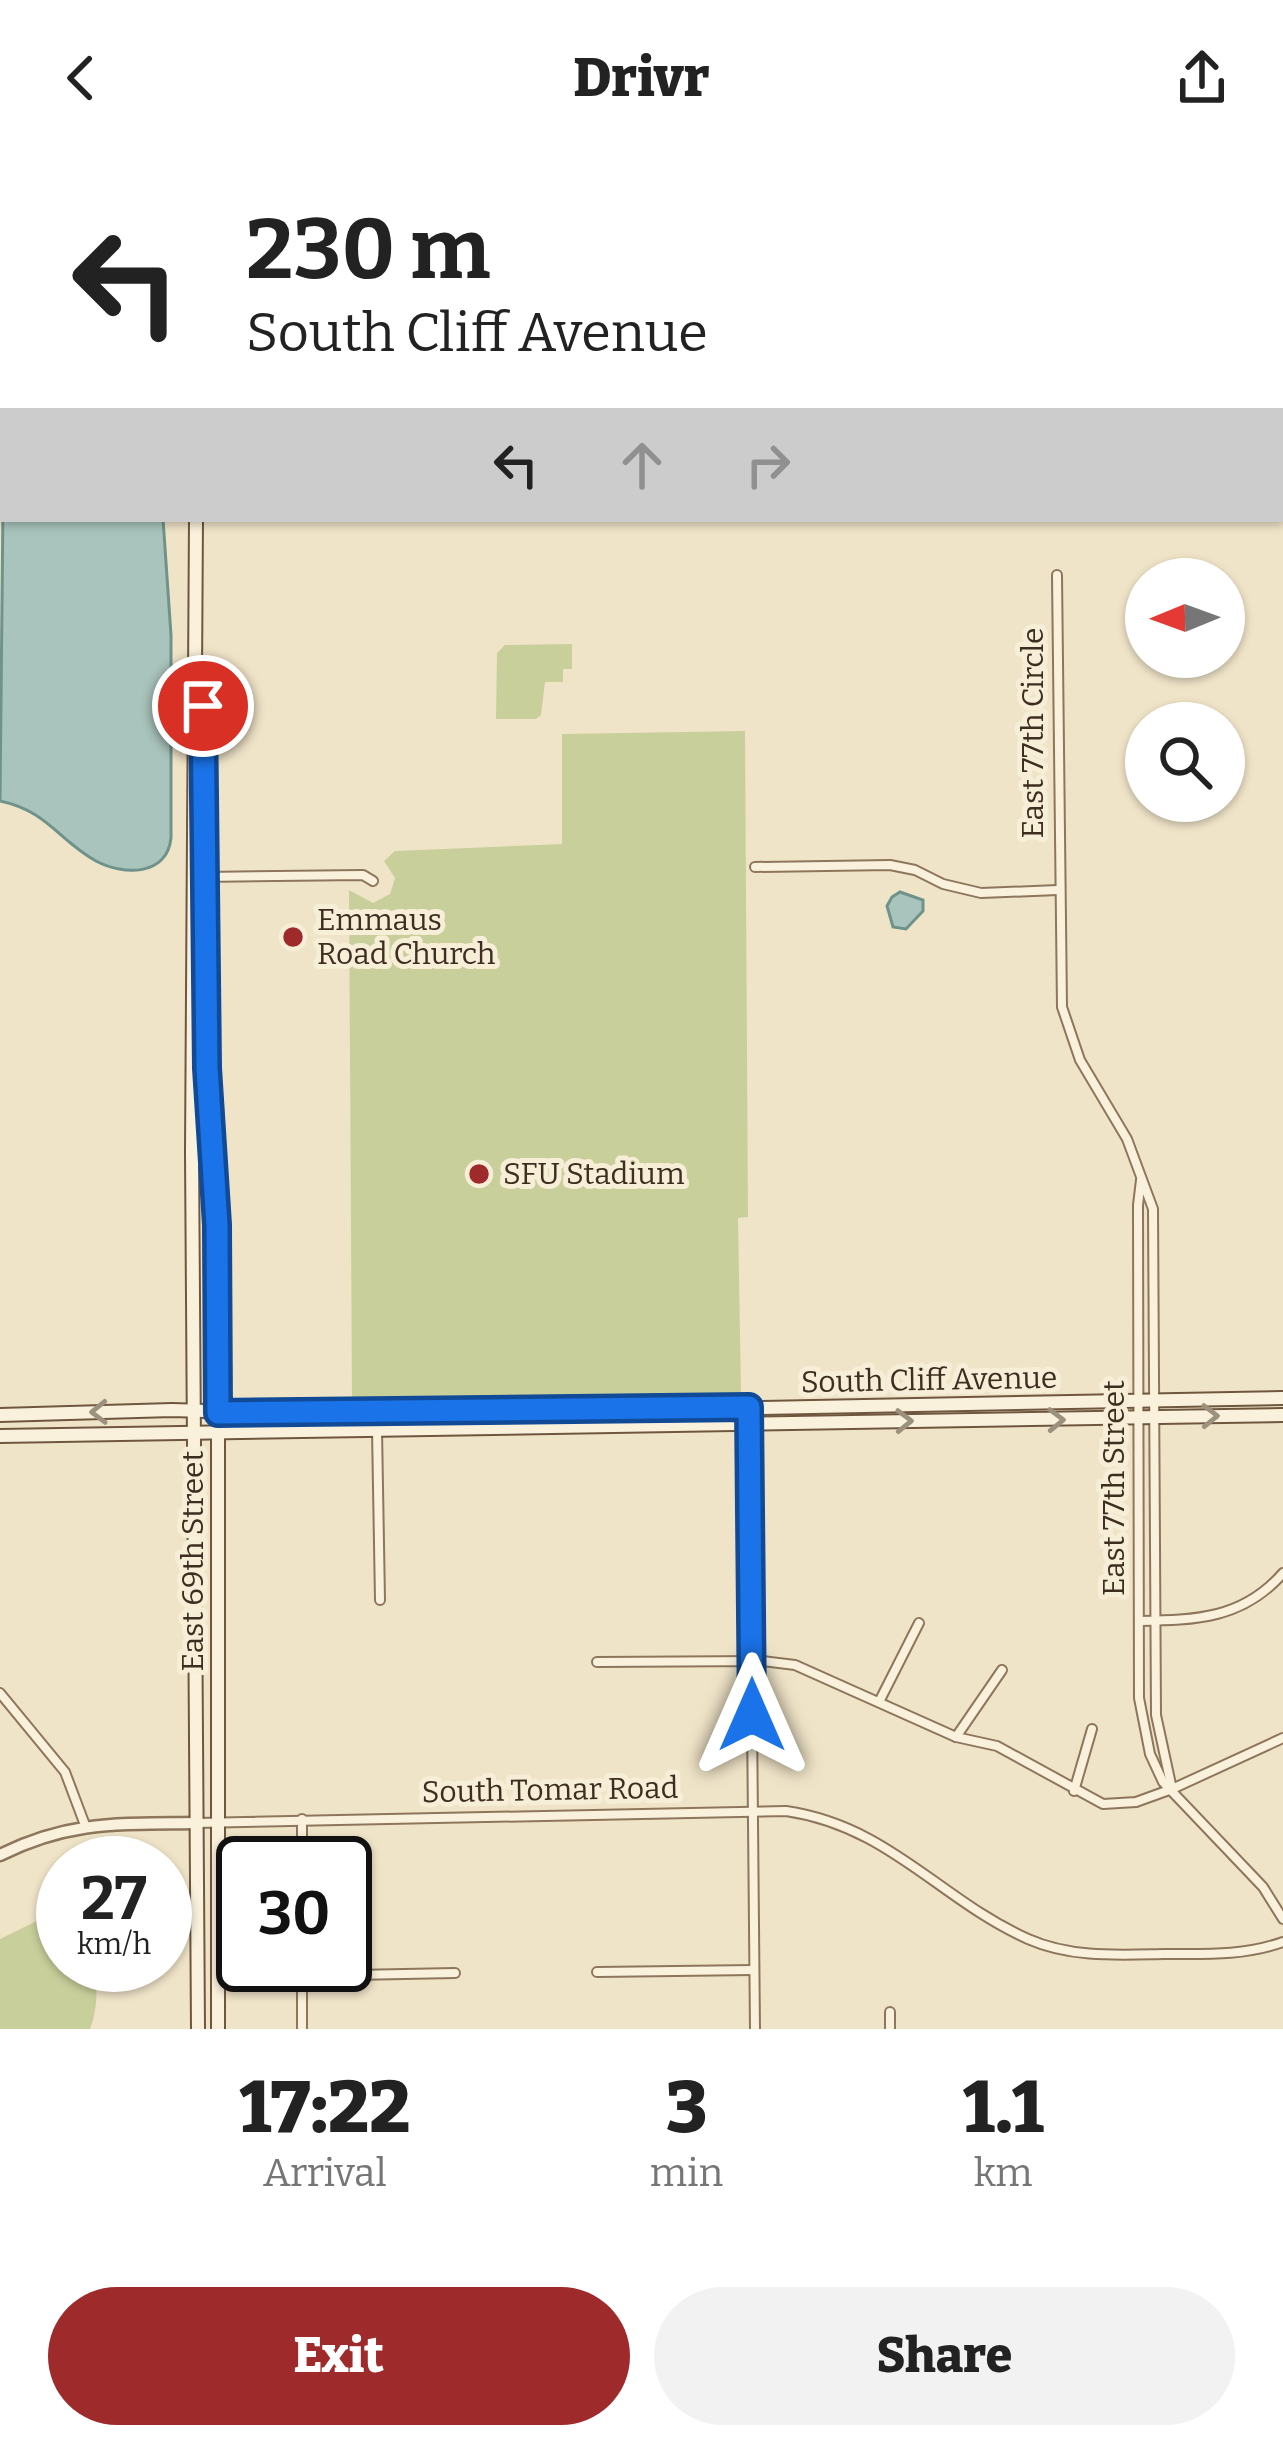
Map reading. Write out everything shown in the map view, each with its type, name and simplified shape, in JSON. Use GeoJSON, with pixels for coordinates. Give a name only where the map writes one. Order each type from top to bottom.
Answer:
{"type":"FeatureCollection","features":[{"type":"Feature","properties":{"kind":"main road","name":"East 69th Street"},"geometry":{"type":"LineString","coordinates":[[196,522],[197,661],[205,722],[194,1413],[198,2029]]}},
{"type":"Feature","properties":{"kind":"main road","name":"East 69th Street"},"geometry":{"type":"LineString","coordinates":[[199,877],[217,1225],[218,2029]]}},
{"type":"Feature","properties":{"kind":"main road","name":"South Cliff Avenue"},"geometry":{"type":"LineString","coordinates":[[0,1414],[1283,1398]]}},
{"type":"Feature","properties":{"kind":"main road","name":"South Cliff Avenue"},"geometry":{"type":"LineString","coordinates":[[0,1436],[1283,1414]]}},
{"type":"Feature","properties":{"kind":"street","name":"East 77th Circle"},"geometry":{"type":"LineString","coordinates":[[1057,575],[1058,890]]}},
{"type":"Feature","properties":{"kind":"street"},"geometry":{"type":"LineString","coordinates":[[755,867],[890,865],[981,892],[1058,890]]}},
{"type":"Feature","properties":{"kind":"street"},"geometry":{"type":"LineString","coordinates":[[199,877],[363,875],[374,881]]}},
{"type":"Feature","properties":{"kind":"street","name":"East 77th Street"},"geometry":{"type":"LineString","coordinates":[[1058,890],[1062,1007],[1080,1060],[1127,1139],[1151,1197],[1156,1714],[1172,1789]]}},
{"type":"Feature","properties":{"kind":"street","name":"East 77th Street"},"geometry":{"type":"LineString","coordinates":[[1142,1178],[1137,1418],[1139,1698],[1144,1733],[1157,1772],[1195,1819],[1263,1887],[1283,1919]]}},
{"type":"Feature","properties":{"kind":"street"},"geometry":{"type":"LineString","coordinates":[[749,1407],[754,2029]]}},
{"type":"Feature","properties":{"kind":"street"},"geometry":{"type":"LineString","coordinates":[[376,1430],[380,1600]]}},
{"type":"Feature","properties":{"kind":"street"},"geometry":{"type":"LineString","coordinates":[[1139,1621],[1233,1612],[1269,1590],[1283,1573]]}},
{"type":"Feature","properties":{"kind":"street"},"geometry":{"type":"LineString","coordinates":[[880,1700],[919,1623]]}},
{"type":"Feature","properties":{"kind":"street"},"geometry":{"type":"LineString","coordinates":[[597,1662],[774,1661],[815,1671],[956,1737],[997,1746],[1103,1804],[1119,1805],[1172,1789],[1283,1738]]}},
{"type":"Feature","properties":{"kind":"street"},"geometry":{"type":"LineString","coordinates":[[956,1737],[1002,1670]]}},
{"type":"Feature","properties":{"kind":"street"},"geometry":{"type":"LineString","coordinates":[[0,1693],[65,1772],[86,1825]]}},
{"type":"Feature","properties":{"kind":"street"},"geometry":{"type":"LineString","coordinates":[[1074,1790],[1092,1729]]}},
{"type":"Feature","properties":{"kind":"street","name":"South Tomar Road"},"geometry":{"type":"LineString","coordinates":[[0,1855],[56,1831],[86,1825],[802,1813],[850,1827],[1003,1925],[1057,1948],[1106,1955],[1243,1953],[1283,1942]]}},
{"type":"Feature","properties":{"kind":"street"},"geometry":{"type":"LineString","coordinates":[[302,1819],[302,1836]]}},
{"type":"Feature","properties":{"kind":"street"},"geometry":{"type":"LineString","coordinates":[[597,1972],[754,1970]]}},
{"type":"Feature","properties":{"kind":"street"},"geometry":{"type":"LineString","coordinates":[[372,1971],[454,1972]]}},
{"type":"Feature","properties":{"kind":"street"},"geometry":{"type":"LineString","coordinates":[[302,1992],[302,2029]]}},
{"type":"Feature","properties":{"kind":"street"},"geometry":{"type":"LineString","coordinates":[[890,2012],[890,2029]]}},
{"type":"Feature","properties":{"kind":"green space"},"geometry":{"type":"Polygon","coordinates":[[[572,644],[572,669],[563,669],[563,682],[545,682],[541,715],[496,719],[497,653],[505,645],[572,644]]]}},
{"type":"Feature","properties":{"kind":"green space"},"geometry":{"type":"Polygon","coordinates":[[[745,731],[748,1217],[738,1218],[741,1393],[352,1399],[349,890],[373,903],[390,894],[395,878],[384,861],[395,851],[562,844],[562,734],[745,731]]]}},
{"type":"Feature","properties":{"kind":"green space"},"geometry":{"type":"Polygon","coordinates":[[[36,1921],[36,1992],[96,1992],[90,2029],[0,2029],[0,1939],[36,1921]]]}},
{"type":"Feature","properties":{"kind":"water"},"geometry":{"type":"Polygon","coordinates":[[[3,522],[163,522],[171,635],[168,851],[162,860],[142,869],[107,866],[42,819],[0,801],[3,522]]]}},
{"type":"Feature","properties":{"kind":"water"},"geometry":{"type":"Polygon","coordinates":[[[900,892],[923,900],[923,911],[906,929],[893,927],[887,906],[900,892]]]}},
{"type":"Feature","properties":{"kind":"place","name":"Emmaus Road Church"},"geometry":{"type":"Point","coordinates":[293,937]}},
{"type":"Feature","properties":{"kind":"place","name":"SFU Stadium"},"geometry":{"type":"Point","coordinates":[479,1174]}},
{"type":"Feature","properties":{"kind":"route"},"geometry":{"type":"LineString","coordinates":[[203,706],[207,1068],[217,1225],[218,1413],[749,1407],[752,1715]]}}]}
